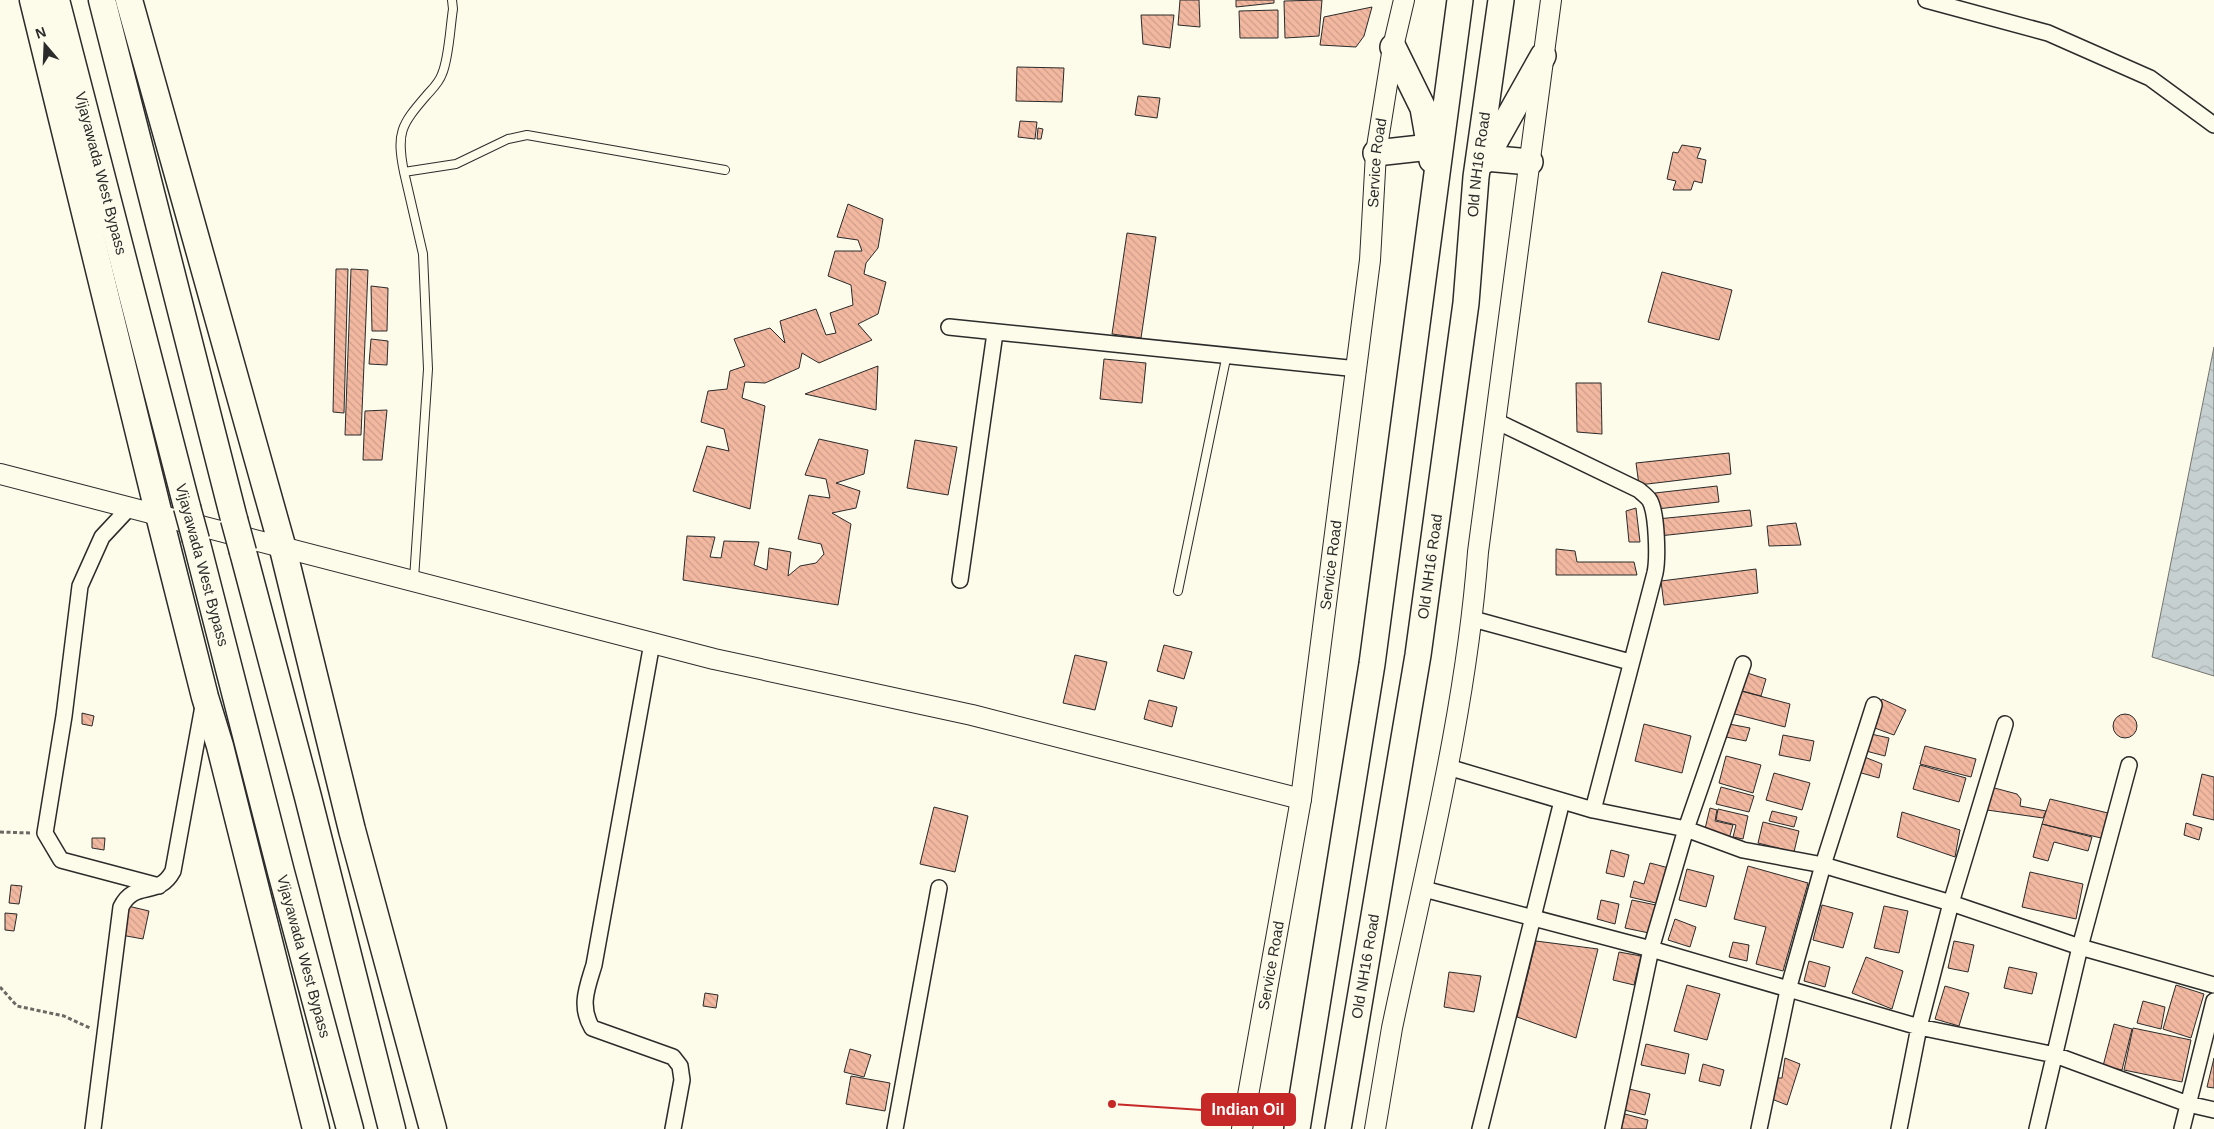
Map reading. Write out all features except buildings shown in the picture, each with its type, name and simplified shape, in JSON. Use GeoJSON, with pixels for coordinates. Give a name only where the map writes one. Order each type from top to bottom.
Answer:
{"type":"FeatureCollection","features":[{"type":"Feature","properties":{"kind":"highway"},"geometry":{"type":"LineString","coordinates":[[33,0],[159,515],[205,697],[220,746],[316,1129]]}},
{"type":"Feature","properties":{"kind":"highway","name":"Vijayawada West Bypass"},"geometry":{"type":"LineString","coordinates":[[56,0],[281,872],[350,1129]]}},
{"type":"Feature","properties":{"kind":"highway"},"geometry":{"type":"LineString","coordinates":[[102,0],[392,1129]]}},
{"type":"Feature","properties":{"kind":"highway"},"geometry":{"type":"LineString","coordinates":[[129,0],[283,549],[352,830],[433,1129]]}},
{"type":"Feature","properties":{"kind":"main road"},"geometry":{"type":"LineString","coordinates":[[1297,1129],[1372,664],[1460,0]]}},
{"type":"Feature","properties":{"kind":"main road","name":"Old NH16 Road"},"geometry":{"type":"LineString","coordinates":[[1338,1129],[1418,655],[1466,303],[1501,0]]}},
{"type":"Feature","properties":{"kind":"main road"},"geometry":{"type":"LineString","coordinates":[[1393,47],[1423,108],[1436,184]]}},
{"type":"Feature","properties":{"kind":"main road"},"geometry":{"type":"LineString","coordinates":[[1481,168],[1542,56]]}},
{"type":"Feature","properties":{"kind":"main road"},"geometry":{"type":"LineString","coordinates":[[1376,152],[1430,147]]}},
{"type":"Feature","properties":{"kind":"main road"},"geometry":{"type":"LineString","coordinates":[[1481,168],[1530,162]]}},
{"type":"Feature","properties":{"kind":"street","name":"Service Road"},"geometry":{"type":"LineString","coordinates":[[1242,1129],[1301,799],[1344,456],[1358,369],[1370,260],[1376,152],[1393,47],[1404,0]]}},
{"type":"Feature","properties":{"kind":"street"},"geometry":{"type":"LineString","coordinates":[[1375,1129],[1392,1030],[1424,889],[1448,767],[1473,619],[1478,552],[1530,162],[1542,56],[1551,0]]}},
{"type":"Feature","properties":{"kind":"street"},"geometry":{"type":"LineString","coordinates":[[1926,0],[2048,33],[2150,78],[2214,125]]}},
{"type":"Feature","properties":{"kind":"street"},"geometry":{"type":"LineString","coordinates":[[949,327],[995,333],[1227,354],[1358,369]]}},
{"type":"Feature","properties":{"kind":"street"},"geometry":{"type":"LineString","coordinates":[[960,580],[995,333]]}},
{"type":"Feature","properties":{"kind":"street"},"geometry":{"type":"LineString","coordinates":[[1496,421],[1639,490],[1650,501],[1653,512],[1657,560],[1593,810]]}},
{"type":"Feature","properties":{"kind":"street"},"geometry":{"type":"LineString","coordinates":[[0,474],[283,549],[414,580],[714,659],[972,715],[1301,799]]}},
{"type":"Feature","properties":{"kind":"street"},"geometry":{"type":"LineString","coordinates":[[130,507],[102,537],[80,586],[64,716],[45,834],[61,860],[159,886]]}},
{"type":"Feature","properties":{"kind":"street"},"geometry":{"type":"LineString","coordinates":[[1473,619],[1630,662]]}},
{"type":"Feature","properties":{"kind":"street"},"geometry":{"type":"LineString","coordinates":[[652,643],[594,965],[585,997],[586,1018],[592,1028],[673,1057],[680,1066],[682,1080],[673,1129]]}},
{"type":"Feature","properties":{"kind":"street"},"geometry":{"type":"LineString","coordinates":[[1613,1129],[1651,949],[1686,829],[1743,664]]}},
{"type":"Feature","properties":{"kind":"street"},"geometry":{"type":"LineString","coordinates":[[93,1129],[121,908],[126,897],[132,893],[159,886],[168,879],[173,871],[205,697]]}},
{"type":"Feature","properties":{"kind":"street"},"geometry":{"type":"LineString","coordinates":[[1759,1129],[1788,990],[1823,865],[1874,705]]}},
{"type":"Feature","properties":{"kind":"street"},"geometry":{"type":"LineString","coordinates":[[1899,1129],[1919,1027],[1951,903],[2005,724]]}},
{"type":"Feature","properties":{"kind":"street"},"geometry":{"type":"LineString","coordinates":[[2036,1129],[2080,947],[2129,765]]}},
{"type":"Feature","properties":{"kind":"street"},"geometry":{"type":"LineString","coordinates":[[1448,767],[1593,810],[1686,829],[1743,850],[1823,865],[1951,903],[2080,947],[2214,986]]}},
{"type":"Feature","properties":{"kind":"street"},"geometry":{"type":"LineString","coordinates":[[1480,1129],[1562,801]]}},
{"type":"Feature","properties":{"kind":"street"},"geometry":{"type":"LineString","coordinates":[[895,1129],[939,888]]}},
{"type":"Feature","properties":{"kind":"street"},"geometry":{"type":"LineString","coordinates":[[1424,889],[1651,949],[1919,1027],[2055,1055],[2188,1104],[2214,1110]]}},
{"type":"Feature","properties":{"kind":"street"},"geometry":{"type":"LineString","coordinates":[[2182,1129],[2214,1001]]}},
{"type":"Feature","properties":{"kind":"lane"},"geometry":{"type":"LineString","coordinates":[[414,580],[428,369],[423,254],[399,150],[401,130],[410,114],[436,85],[443,73],[453,10],[452,0]]}},
{"type":"Feature","properties":{"kind":"lane"},"geometry":{"type":"LineString","coordinates":[[404,172],[456,164],[508,139],[527,136],[725,170]]}},
{"type":"Feature","properties":{"kind":"lane"},"geometry":{"type":"LineString","coordinates":[[1178,591],[1227,354]]}},
{"type":"Feature","properties":{"kind":"path"},"geometry":{"type":"LineString","coordinates":[[0,832],[45,834]]}},
{"type":"Feature","properties":{"kind":"path"},"geometry":{"type":"LineString","coordinates":[[0,987],[17,1006],[64,1016],[104,1034]]}},
{"type":"Feature","properties":{"kind":"water"},"geometry":{"type":"Polygon","coordinates":[[[2214,347],[2214,676],[2152,657],[2214,347]]]}},
{"type":"Feature","properties":{"kind":"place","name":"Indian Oil"},"geometry":{"type":"Point","coordinates":[1112,1104]}}]}
